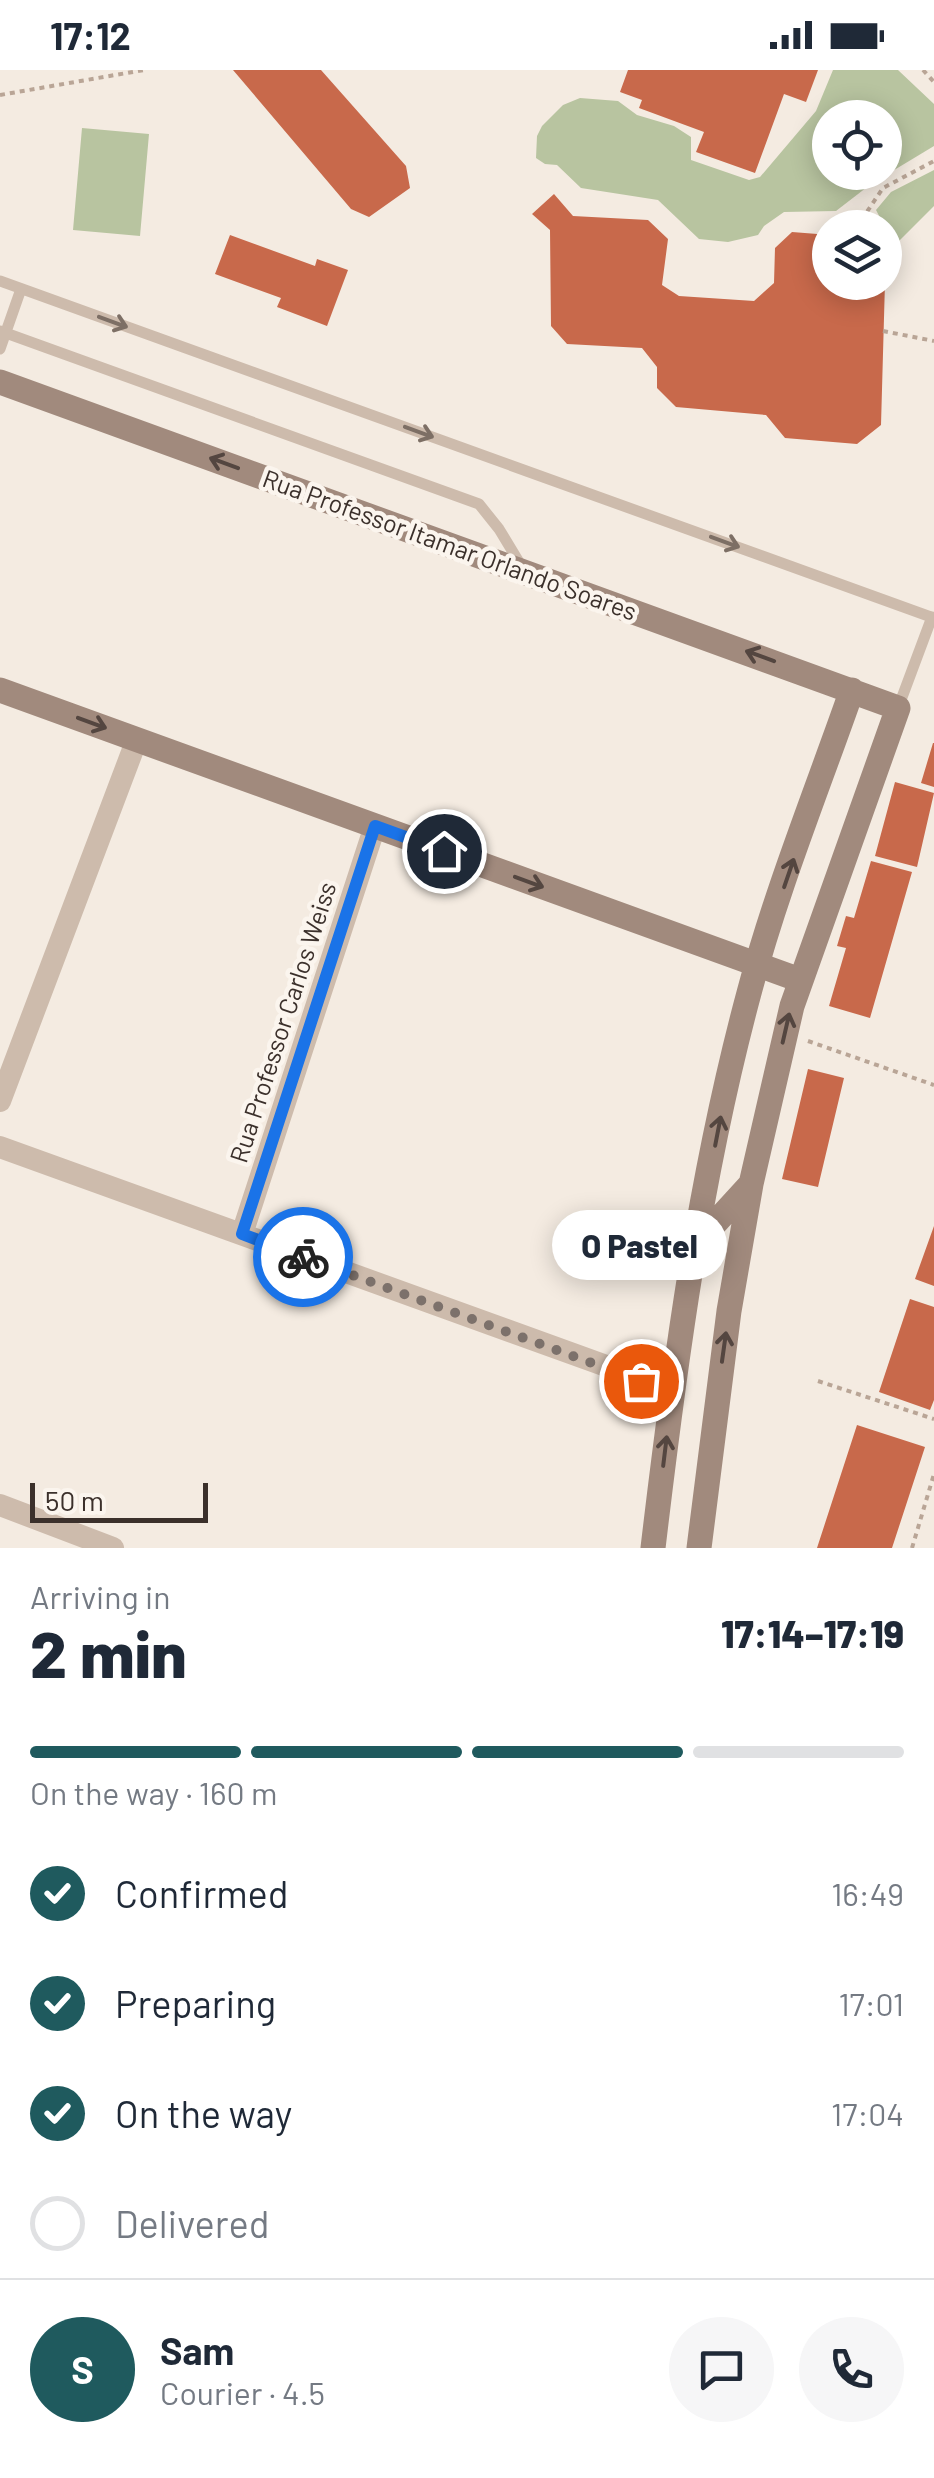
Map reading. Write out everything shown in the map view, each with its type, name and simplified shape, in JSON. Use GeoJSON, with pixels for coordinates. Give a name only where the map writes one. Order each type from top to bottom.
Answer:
{"type":"FeatureCollection","features":[{"type":"Feature","properties":{"kind":"main road","name":"Rua Professor Itamar Orlando Soares"},"geometry":{"type":"LineString","coordinates":[[0,382],[898,708]]}},
{"type":"Feature","properties":{"kind":"main road"},"geometry":{"type":"LineString","coordinates":[[0,690],[800,980]]}},
{"type":"Feature","properties":{"kind":"main road"},"geometry":{"type":"LineString","coordinates":[[653,1548],[670,1389],[696,1244],[757,966],[852,690]]}},
{"type":"Feature","properties":{"kind":"main road"},"geometry":{"type":"LineString","coordinates":[[699,1548],[724,1348],[752,1184],[785,1033],[800,980],[898,708]]}},
{"type":"Feature","properties":{"kind":"main road"},"geometry":{"type":"LineString","coordinates":[[696,1244],[752,1184]]}},
{"type":"Feature","properties":{"kind":"street"},"geometry":{"type":"LineString","coordinates":[[0,1101],[136,739]]}},
{"type":"Feature","properties":{"kind":"street","name":"Rua Professor Carlos Weiss"},"geometry":{"type":"LineString","coordinates":[[242,1234],[375,826]]}},
{"type":"Feature","properties":{"kind":"street"},"geometry":{"type":"LineString","coordinates":[[0,1147],[670,1389]]}},
{"type":"Feature","properties":{"kind":"street"},"geometry":{"type":"LineString","coordinates":[[0,1505],[94,1546]]}},
{"type":"Feature","properties":{"kind":"lane"},"geometry":{"type":"LineString","coordinates":[[0,281],[933,618],[898,708]]}},
{"type":"Feature","properties":{"kind":"lane"},"geometry":{"type":"LineString","coordinates":[[0,348],[21,289]]}},
{"type":"Feature","properties":{"kind":"lane"},"geometry":{"type":"LineString","coordinates":[[3,332],[478,504],[500,529],[523,570]]}},
{"type":"Feature","properties":{"kind":"path"},"geometry":{"type":"LineString","coordinates":[[0,95],[144,70]]}},
{"type":"Feature","properties":{"kind":"path"},"geometry":{"type":"LineString","coordinates":[[923,70],[934,82]]}},
{"type":"Feature","properties":{"kind":"path"},"geometry":{"type":"LineString","coordinates":[[868,210],[883,188],[934,161]]}},
{"type":"Feature","properties":{"kind":"path"},"geometry":{"type":"LineString","coordinates":[[884,331],[934,341]]}},
{"type":"Feature","properties":{"kind":"path"},"geometry":{"type":"LineString","coordinates":[[785,1033],[934,1085]]}},
{"type":"Feature","properties":{"kind":"path"},"geometry":{"type":"LineString","coordinates":[[818,1381],[934,1418]]}},
{"type":"Feature","properties":{"kind":"path"},"geometry":{"type":"LineString","coordinates":[[912,1548],[934,1474]]}},
{"type":"Feature","properties":{"kind":"green space"},"geometry":{"type":"Polygon","coordinates":[[[833,70],[898,70],[934,104],[934,146],[902,165],[902,100],[821,100],[833,70]]]}},
{"type":"Feature","properties":{"kind":"green space"},"geometry":{"type":"Polygon","coordinates":[[[580,98],[618,101],[637,115],[674,126],[691,137],[691,160],[749,180],[760,177],[812,116],[812,190],[863,190],[837,210],[784,212],[758,235],[728,242],[699,239],[658,200],[581,188],[557,165],[536,158],[537,136],[563,105],[580,98]]]}},
{"type":"Feature","properties":{"kind":"green space"},"geometry":{"type":"Polygon","coordinates":[[[82,128],[149,134],[140,236],[73,230],[82,128]]]}},
{"type":"Feature","properties":{"kind":"green space"},"geometry":{"type":"Polygon","coordinates":[[[934,170],[934,206],[902,238],[902,210],[876,210],[891,192],[902,190],[902,186],[934,170]]]}},
{"type":"Feature","properties":{"kind":"building"},"geometry":{"type":"Polygon","coordinates":[[[233,70],[321,70],[406,166],[410,188],[369,217],[351,209],[233,70]]]}},
{"type":"Feature","properties":{"kind":"building"},"geometry":{"type":"Polygon","coordinates":[[[628,70],[818,70],[806,102],[784,94],[755,173],[696,152],[704,132],[639,108],[642,100],[620,92],[628,70]]]}},
{"type":"Feature","properties":{"kind":"building"},"geometry":{"type":"Polygon","coordinates":[[[554,194],[573,216],[648,220],[668,239],[662,285],[679,296],[754,301],[774,283],[775,248],[792,232],[812,234],[812,300],[884,300],[881,425],[857,444],[785,438],[766,415],[676,407],[657,388],[657,367],[642,348],[567,344],[551,326],[550,230],[532,214],[554,194]]]}},
{"type":"Feature","properties":{"kind":"building"},"geometry":{"type":"Polygon","coordinates":[[[230,235],[315,266],[317,259],[348,270],[327,326],[277,307],[281,298],[215,274],[230,235]]]}},
{"type":"Feature","properties":{"kind":"building"},"geometry":{"type":"Polygon","coordinates":[[[934,743],[934,787],[921,783],[934,743]]]}},
{"type":"Feature","properties":{"kind":"building"},"geometry":{"type":"Polygon","coordinates":[[[895,782],[934,793],[917,867],[875,856],[895,782]]]}},
{"type":"Feature","properties":{"kind":"building"},"geometry":{"type":"Polygon","coordinates":[[[871,861],[912,872],[870,1018],[829,1006],[846,948],[837,946],[846,916],[854,918],[871,861]]]}},
{"type":"Feature","properties":{"kind":"building"},"geometry":{"type":"Polygon","coordinates":[[[808,1069],[844,1078],[818,1187],[782,1179],[808,1069]]]}},
{"type":"Feature","properties":{"kind":"building"},"geometry":{"type":"Polygon","coordinates":[[[934,1226],[934,1286],[915,1279],[934,1226]]]}},
{"type":"Feature","properties":{"kind":"building"},"geometry":{"type":"Polygon","coordinates":[[[910,1299],[934,1307],[934,1400],[930,1410],[879,1392],[910,1299]]]}},
{"type":"Feature","properties":{"kind":"building"},"geometry":{"type":"Polygon","coordinates":[[[857,1425],[925,1447],[892,1548],[817,1548],[857,1425]]]}},
{"type":"Feature","properties":{"kind":"way so far"},"geometry":{"type":"LineString","coordinates":[[303,1257],[641,1381]]}},
{"type":"Feature","properties":{"kind":"place","name":"O Pastel"},"geometry":{"type":"Point","coordinates":[641,1381]}},
{"type":"Feature","properties":{"kind":"route"},"geometry":{"type":"LineString","coordinates":[[303,1257],[242,1234],[375,826],[444,851]]}}]}
